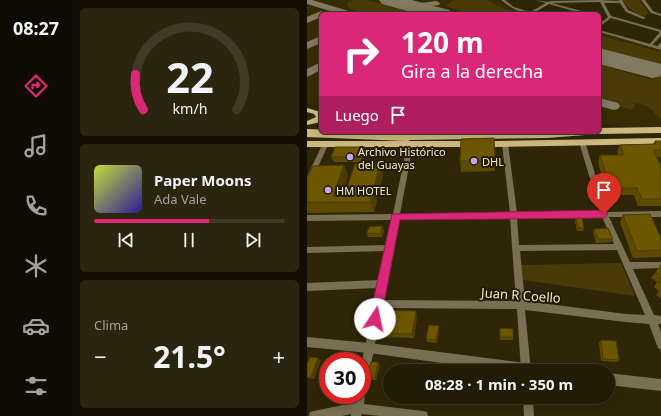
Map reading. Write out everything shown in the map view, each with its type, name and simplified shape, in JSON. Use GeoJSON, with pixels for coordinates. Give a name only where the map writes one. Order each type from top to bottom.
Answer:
{"type":"FeatureCollection","features":[{"type":"Feature","properties":{"kind":"main road"},"geometry":{"type":"LineString","coordinates":[[307,110],[319,114]]}},
{"type":"Feature","properties":{"kind":"main road"},"geometry":{"type":"LineString","coordinates":[[307,123],[319,120]]}},
{"type":"Feature","properties":{"kind":"main road"},"geometry":{"type":"LineString","coordinates":[[307,128],[326,143]]}},
{"type":"Feature","properties":{"kind":"main road"},"geometry":{"type":"LineString","coordinates":[[319,130],[318,134],[326,143]]}},
{"type":"Feature","properties":{"kind":"main road"},"geometry":{"type":"LineString","coordinates":[[601,131],[661,130]]}},
{"type":"Feature","properties":{"kind":"main road"},"geometry":{"type":"LineString","coordinates":[[307,133],[319,134]]}},
{"type":"Feature","properties":{"kind":"main road"},"geometry":{"type":"LineString","coordinates":[[320,134],[408,141],[505,144],[661,141]]}},
{"type":"Feature","properties":{"kind":"main road"},"geometry":{"type":"LineString","coordinates":[[458,134],[468,136]]}},
{"type":"Feature","properties":{"kind":"main road"},"geometry":{"type":"LineString","coordinates":[[307,144],[326,143],[369,145],[468,136],[560,134]]}},
{"type":"Feature","properties":{"kind":"street"},"geometry":{"type":"LineString","coordinates":[[503,0],[513,8],[526,12]]}},
{"type":"Feature","properties":{"kind":"street"},"geometry":{"type":"LineString","coordinates":[[537,0],[584,12]]}},
{"type":"Feature","properties":{"kind":"street"},"geometry":{"type":"LineString","coordinates":[[643,0],[651,12],[661,15]]}},
{"type":"Feature","properties":{"kind":"street"},"geometry":{"type":"LineString","coordinates":[[601,1],[610,17],[661,32],[650,46]]}},
{"type":"Feature","properties":{"kind":"street"},"geometry":{"type":"LineString","coordinates":[[536,12],[547,3],[551,2],[620,1],[627,11],[645,18]]}},
{"type":"Feature","properties":{"kind":"street"},"geometry":{"type":"LineString","coordinates":[[601,24],[610,17]]}},
{"type":"Feature","properties":{"kind":"street"},"geometry":{"type":"LineString","coordinates":[[601,32],[650,46],[660,47]]}},
{"type":"Feature","properties":{"kind":"street"},"geometry":{"type":"LineString","coordinates":[[368,352],[396,217],[408,141]]}},
{"type":"Feature","properties":{"kind":"street"},"geometry":{"type":"LineString","coordinates":[[582,142],[604,214],[628,266],[657,320],[661,345]]}},
{"type":"Feature","properties":{"kind":"street"},"geometry":{"type":"LineString","coordinates":[[307,184],[326,143]]}},
{"type":"Feature","properties":{"kind":"street"},"geometry":{"type":"LineString","coordinates":[[505,144],[516,248],[525,364]]}},
{"type":"Feature","properties":{"kind":"street"},"geometry":{"type":"LineString","coordinates":[[307,218],[661,214]]}},
{"type":"Feature","properties":{"kind":"street"},"geometry":{"type":"LineString","coordinates":[[516,248],[619,247]]}},
{"type":"Feature","properties":{"kind":"street"},"geometry":{"type":"LineString","coordinates":[[307,250],[389,248]]}},
{"type":"Feature","properties":{"kind":"street"},"geometry":{"type":"LineString","coordinates":[[628,266],[661,265]]}},
{"type":"Feature","properties":{"kind":"street"},"geometry":{"type":"LineString","coordinates":[[307,287],[382,284]]}},
{"type":"Feature","properties":{"kind":"street","name":"Juan R Coello"},"geometry":{"type":"LineString","coordinates":[[378,304],[521,305],[657,320]]}},
{"type":"Feature","properties":{"kind":"street"},"geometry":{"type":"LineString","coordinates":[[307,342],[369,348],[482,364]]}},
{"type":"Feature","properties":{"kind":"street"},"geometry":{"type":"LineString","coordinates":[[615,380],[661,385]]}},
{"type":"Feature","properties":{"kind":"street"},"geometry":{"type":"LineString","coordinates":[[528,404],[529,416]]}},
{"type":"Feature","properties":{"kind":"street"},"geometry":{"type":"LineString","coordinates":[[314,416],[357,412],[423,416]]}},
{"type":"Feature","properties":{"kind":"shaded area"},"geometry":{"type":"Polygon","coordinates":[[[307,0],[499,0],[510,8],[523,12],[319,12],[319,106],[307,103],[307,0]]]}},
{"type":"Feature","properties":{"kind":"shaded area"},"geometry":{"type":"Polygon","coordinates":[[[354,0],[367,0],[410,12],[359,12],[347,6],[348,2],[354,0]]]}},
{"type":"Feature","properties":{"kind":"shaded area"},"geometry":{"type":"Polygon","coordinates":[[[454,0],[486,0],[516,12],[464,12],[448,7],[447,5],[454,0]]]}},
{"type":"Feature","properties":{"kind":"shaded area"},"geometry":{"type":"Polygon","coordinates":[[[622,0],[639,0],[649,13],[644,17],[632,10],[622,0]]]}},
{"type":"Feature","properties":{"kind":"shaded area"},"geometry":{"type":"Polygon","coordinates":[[[601,34],[661,50],[661,127],[627,127],[619,123],[601,124],[601,34]]]}},
{"type":"Feature","properties":{"kind":"shaded area"},"geometry":{"type":"Polygon","coordinates":[[[601,36],[661,52],[661,118],[649,108],[640,104],[636,103],[632,110],[601,102],[601,65],[649,79],[658,64],[601,49],[601,36]]]}},
{"type":"Feature","properties":{"kind":"shaded area"},"geometry":{"type":"Polygon","coordinates":[[[621,263],[635,296],[523,280],[521,265],[621,263]]]}},
{"type":"Feature","properties":{"kind":"building"},"geometry":{"type":"Polygon","coordinates":[[[494,138],[495,161],[460,161],[461,139],[494,138]]]}},
{"type":"Feature","properties":{"kind":"building"},"geometry":{"type":"Polygon","coordinates":[[[655,141],[661,141],[661,150],[653,150],[661,166],[661,199],[642,199],[637,188],[610,188],[600,155],[624,155],[620,145],[656,144],[655,141]]]}},
{"type":"Feature","properties":{"kind":"building"},"geometry":{"type":"Polygon","coordinates":[[[335,147],[365,147],[361,157],[331,157],[335,147]]]}},
{"type":"Feature","properties":{"kind":"building"},"geometry":{"type":"Polygon","coordinates":[[[355,164],[380,164],[370,202],[307,202],[307,179],[313,166],[344,165],[333,196],[344,196],[355,164]]]}},
{"type":"Feature","properties":{"kind":"building"},"geometry":{"type":"Polygon","coordinates":[[[650,214],[661,238],[661,250],[637,251],[623,215],[650,214]]]}},
{"type":"Feature","properties":{"kind":"building"},"geometry":{"type":"Polygon","coordinates":[[[576,218],[582,218],[584,228],[578,228],[576,218]]]}},
{"type":"Feature","properties":{"kind":"building"},"geometry":{"type":"Polygon","coordinates":[[[382,226],[381,234],[367,233],[369,227],[382,226]]]}},
{"type":"Feature","properties":{"kind":"building"},"geometry":{"type":"Polygon","coordinates":[[[608,228],[613,239],[598,239],[594,229],[608,228]]]}},
{"type":"Feature","properties":{"kind":"building"},"geometry":{"type":"Polygon","coordinates":[[[661,265],[661,275],[656,272],[661,265]]]}},
{"type":"Feature","properties":{"kind":"building"},"geometry":{"type":"Polygon","coordinates":[[[381,310],[416,311],[412,334],[376,333],[381,310]]]}},
{"type":"Feature","properties":{"kind":"building"},"geometry":{"type":"Polygon","coordinates":[[[429,325],[439,326],[436,340],[426,339],[429,325]]]}},
{"type":"Feature","properties":{"kind":"building"},"geometry":{"type":"Polygon","coordinates":[[[500,328],[513,329],[513,337],[500,337],[500,328]]]}},
{"type":"Feature","properties":{"kind":"building"},"geometry":{"type":"Polygon","coordinates":[[[601,340],[616,341],[619,360],[603,359],[601,340]]]}},
{"type":"Feature","properties":{"kind":"building"},"geometry":{"type":"Polygon","coordinates":[[[310,357],[318,358],[311,377],[307,377],[307,364],[310,357]]]}},
{"type":"Feature","properties":{"kind":"building"},"geometry":{"type":"Polygon","coordinates":[[[371,362],[378,362],[375,378],[371,378],[371,362]]]}},
{"type":"Feature","properties":{"kind":"taxiway"},"geometry":{"type":"LineString","coordinates":[[307,1],[343,12]]}},
{"type":"Feature","properties":{"kind":"taxiway"},"geometry":{"type":"LineString","coordinates":[[413,6],[436,3]]}},
{"type":"Feature","properties":{"kind":"taxiway"},"geometry":{"type":"LineString","coordinates":[[307,20],[319,15]]}},
{"type":"Feature","properties":{"kind":"taxiway"},"geometry":{"type":"LineString","coordinates":[[307,46],[319,40]]}},
{"type":"Feature","properties":{"kind":"taxiway"},"geometry":{"type":"LineString","coordinates":[[307,74],[319,66]]}},
{"type":"Feature","properties":{"kind":"taxiway"},"geometry":{"type":"LineString","coordinates":[[601,103],[614,106]]}},
{"type":"Feature","properties":{"kind":"runway"},"geometry":{"type":"LineString","coordinates":[[389,0],[434,12]]}},
{"type":"Feature","properties":{"kind":"runway"},"geometry":{"type":"LineString","coordinates":[[601,57],[652,70]]}},
{"type":"Feature","properties":{"kind":"place","name":"Archivo Histórico del Guayas"},"geometry":{"type":"Point","coordinates":[350,157]}},
{"type":"Feature","properties":{"kind":"place","name":"DHL"},"geometry":{"type":"Point","coordinates":[474,161]}},
{"type":"Feature","properties":{"kind":"place","name":"HM HOTEL"},"geometry":{"type":"Point","coordinates":[328,190]}},
{"type":"Feature","properties":{"kind":"route"},"geometry":{"type":"LineString","coordinates":[[375,319],[396,217],[604,214]]}}]}
